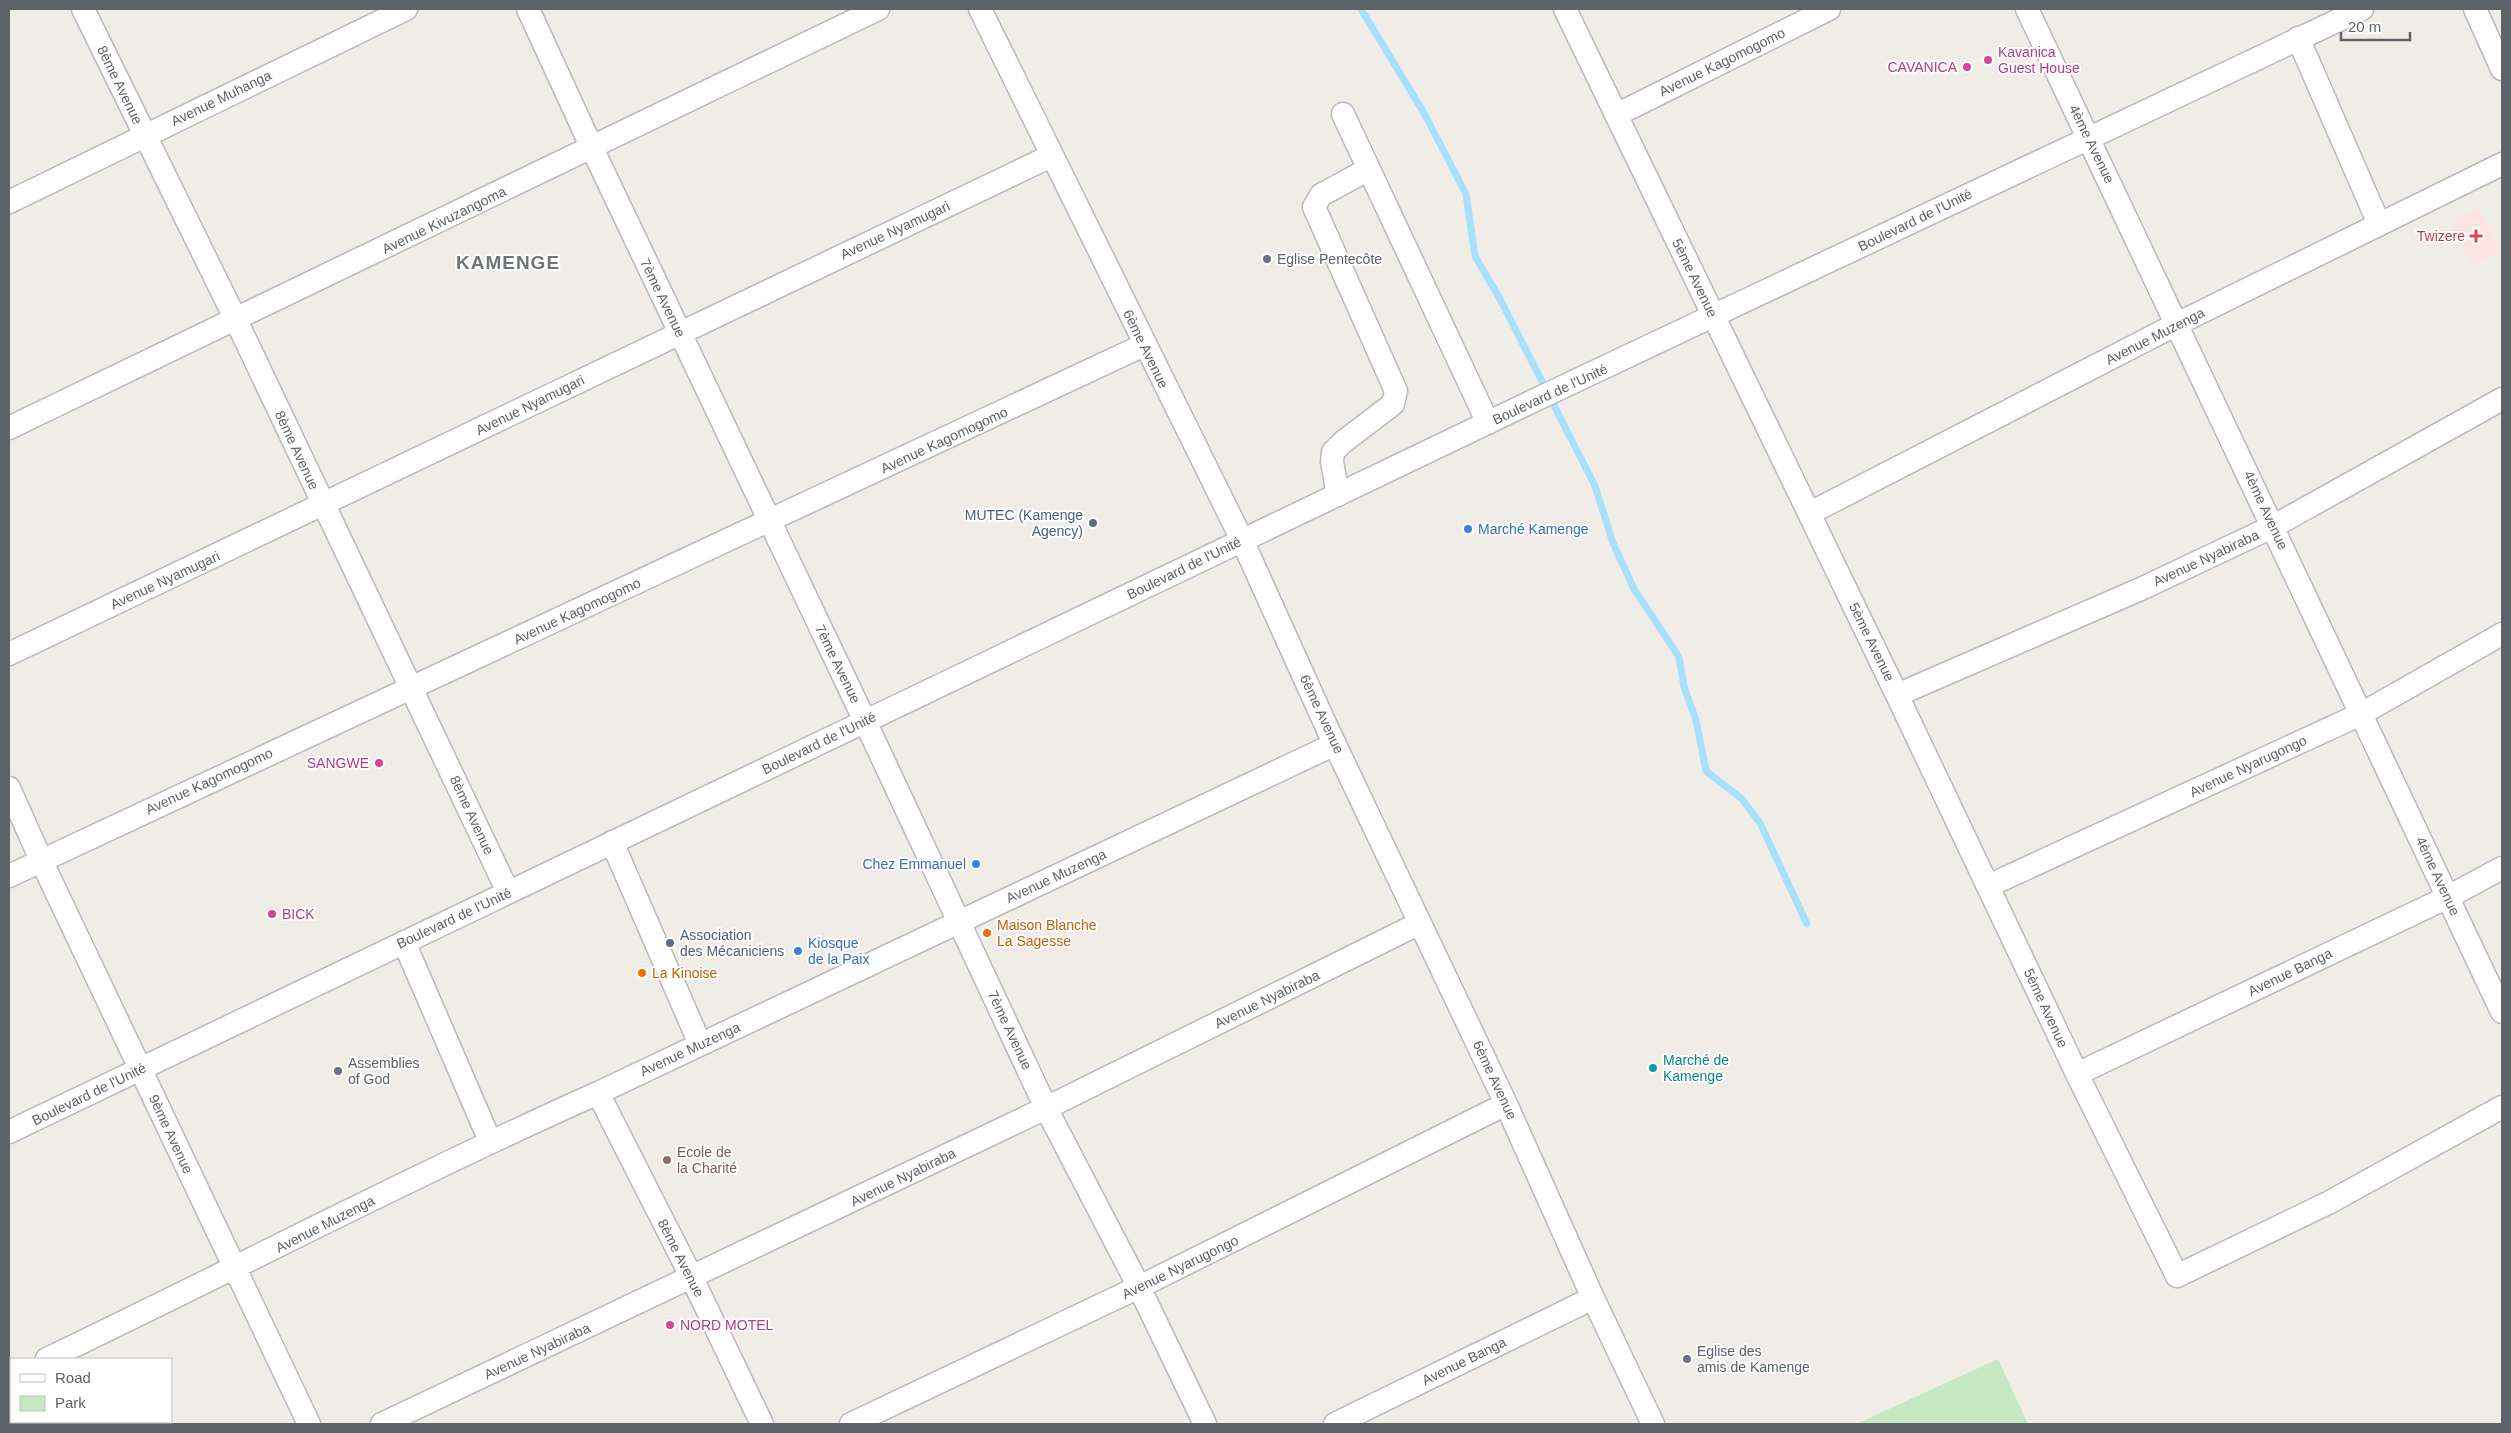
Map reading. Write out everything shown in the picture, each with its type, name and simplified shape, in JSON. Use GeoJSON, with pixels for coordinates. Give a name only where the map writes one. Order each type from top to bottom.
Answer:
{"type":"FeatureCollection","features":[{"type":"Feature","properties":{"kind":"street","name":"8ème Avenue"},"geometry":{"type":"LineString","coordinates":[[84,9],[236,320],[508,892]]}},
{"type":"Feature","properties":{"kind":"street","name":"Avenue Muhanga"},"geometry":{"type":"LineString","coordinates":[[9,202],[406,9]]}},
{"type":"Feature","properties":{"kind":"street","name":"7ème Avenue"},"geometry":{"type":"LineString","coordinates":[[528,9],[1046,1108],[1139,1287],[1205,1424]]}},
{"type":"Feature","properties":{"kind":"street","name":"Avenue Kivuzangoma"},"geometry":{"type":"LineString","coordinates":[[9,428],[878,9]]}},
{"type":"Feature","properties":{"kind":"street","name":"6ème Avenue"},"geometry":{"type":"LineString","coordinates":[[980,9],[1144,345],[1242,540],[1335,744],[1506,1104],[1593,1298],[1653,1424]]}},
{"type":"Feature","properties":{"kind":"street","name":"5ème Avenue"},"geometry":{"type":"LineString","coordinates":[[1566,9],[1810,513],[2077,1074],[2177,1276],[2330,1202],[2502,1107]]}},
{"type":"Feature","properties":{"kind":"street","name":"Avenue Kagomogomo"},"geometry":{"type":"LineString","coordinates":[[1616,114],[1829,9]]}},
{"type":"Feature","properties":{"kind":"street","name":"4ème Avenue"},"geometry":{"type":"LineString","coordinates":[[2027,9],[2274,526],[2360,714],[2502,1012]]}},
{"type":"Feature","properties":{"kind":"street","name":"Boulevard de l'Unité"},"geometry":{"type":"LineString","coordinates":[[9,1132],[1533,401],[1714,317],[2089,136],[2362,9]]}},
{"type":"Feature","properties":{"kind":"street"},"geometry":{"type":"LineString","coordinates":[[2475,9],[2502,68]]}},
{"type":"Feature","properties":{"kind":"street"},"geometry":{"type":"LineString","coordinates":[[2298,38],[2380,224]]}},
{"type":"Feature","properties":{"kind":"street"},"geometry":{"type":"LineString","coordinates":[[1343,114],[1488,423]]}},
{"type":"Feature","properties":{"kind":"street","name":"Avenue Nyamugari"},"geometry":{"type":"LineString","coordinates":[[9,654],[1051,156]]}},
{"type":"Feature","properties":{"kind":"street","name":"Avenue Muzenga"},"geometry":{"type":"LineString","coordinates":[[1810,513],[2178,324],[2502,164]]}},
{"type":"Feature","properties":{"kind":"street"},"geometry":{"type":"LineString","coordinates":[[1338,495],[1332,462],[1333,452],[1343,442],[1393,404],[1396,391],[1314,207],[1320,195],[1369,169]]}},
{"type":"Feature","properties":{"kind":"street","name":"Avenue Kagomogomo"},"geometry":{"type":"LineString","coordinates":[[9,876],[1144,345]]}},
{"type":"Feature","properties":{"kind":"street","name":"Avenue Nyabiraba"},"geometry":{"type":"LineString","coordinates":[[1897,695],[2143,588],[2274,526],[2502,398]]}},
{"type":"Feature","properties":{"kind":"street","name":"Avenue Nyarugongo"},"geometry":{"type":"LineString","coordinates":[[1988,886],[2360,714],[2502,634]]}},
{"type":"Feature","properties":{"kind":"street","name":"Avenue Muzenga"},"geometry":{"type":"LineString","coordinates":[[49,1358],[234,1269],[490,1141],[598,1093],[1335,744]]}},
{"type":"Feature","properties":{"kind":"street","name":"9ème Avenue"},"geometry":{"type":"LineString","coordinates":[[9,788],[41,860],[309,1424]]}},
{"type":"Feature","properties":{"kind":"street"},"geometry":{"type":"LineString","coordinates":[[612,842],[700,1044]]}},
{"type":"Feature","properties":{"kind":"street","name":"Avenue Banga"},"geometry":{"type":"LineString","coordinates":[[2077,1074],[2448,897],[2502,868]]}},
{"type":"Feature","properties":{"kind":"street","name":"Avenue Nyabiraba"},"geometry":{"type":"LineString","coordinates":[[382,1424],[1046,1108],[1420,923]]}},
{"type":"Feature","properties":{"kind":"street"},"geometry":{"type":"LineString","coordinates":[[404,942],[490,1141]]}},
{"type":"Feature","properties":{"kind":"street","name":"8ème Avenue"},"geometry":{"type":"LineString","coordinates":[[598,1093],[692,1278],[762,1424]]}},
{"type":"Feature","properties":{"kind":"street","name":"Avenue Nyarugongo"},"geometry":{"type":"LineString","coordinates":[[851,1424],[1139,1287],[1506,1104]]}},
{"type":"Feature","properties":{"kind":"street","name":"Avenue Banga"},"geometry":{"type":"LineString","coordinates":[[1335,1424],[1593,1298]]}},
{"type":"Feature","properties":{"kind":"shaded area","name":"Twizere"},"geometry":{"type":"Polygon","coordinates":[[[2479,208],[2501,251],[2472,265],[2451,222],[2479,208]]]}},
{"type":"Feature","properties":{"kind":"green space"},"geometry":{"type":"Polygon","coordinates":[[[1998,1359],[2028,1424],[1856,1424],[1998,1359]]]}},
{"type":"Feature","properties":{"kind":"waterway"},"geometry":{"type":"LineString","coordinates":[[1361,9],[1424,113],[1466,194],[1475,256],[1500,299],[1595,486],[1613,543],[1634,589],[1679,657],[1684,687],[1696,720],[1706,771],[1742,799],[1760,823],[1807,924]]}},
{"type":"Feature","properties":{"kind":"place","name":"Kavanica Guest House"},"geometry":{"type":"Point","coordinates":[1988,60]}},
{"type":"Feature","properties":{"kind":"place","name":"CAVANICA"},"geometry":{"type":"Point","coordinates":[1967,67]}},
{"type":"Feature","properties":{"kind":"place","name":"Twizere"},"geometry":{"type":"Point","coordinates":[2476,236]}},
{"type":"Feature","properties":{"kind":"place","name":"Eglise Pentecôte"},"geometry":{"type":"Point","coordinates":[1267,259]}},
{"type":"Feature","properties":{"kind":"place","name":"MUTEC (Kamenge Agency)"},"geometry":{"type":"Point","coordinates":[1093,523]}},
{"type":"Feature","properties":{"kind":"place","name":"Marché Kamenge"},"geometry":{"type":"Point","coordinates":[1468,529]}},
{"type":"Feature","properties":{"kind":"place","name":"SANGWE"},"geometry":{"type":"Point","coordinates":[379,763]}},
{"type":"Feature","properties":{"kind":"place","name":"Chez Emmanuel"},"geometry":{"type":"Point","coordinates":[976,864]}},
{"type":"Feature","properties":{"kind":"place","name":"BICK"},"geometry":{"type":"Point","coordinates":[272,914]}},
{"type":"Feature","properties":{"kind":"place","name":"Maison Blanche La Sagesse"},"geometry":{"type":"Point","coordinates":[987,933]}},
{"type":"Feature","properties":{"kind":"place","name":"Association des Mécaniciens"},"geometry":{"type":"Point","coordinates":[670,943]}},
{"type":"Feature","properties":{"kind":"place","name":"Kiosque de la Paix"},"geometry":{"type":"Point","coordinates":[798,951]}},
{"type":"Feature","properties":{"kind":"place","name":"La Kinoise"},"geometry":{"type":"Point","coordinates":[642,973]}},
{"type":"Feature","properties":{"kind":"place","name":"Marché de Kamenge"},"geometry":{"type":"Point","coordinates":[1653,1068]}},
{"type":"Feature","properties":{"kind":"place","name":"Assemblies of God"},"geometry":{"type":"Point","coordinates":[338,1071]}},
{"type":"Feature","properties":{"kind":"place","name":"Ecole de la Charité"},"geometry":{"type":"Point","coordinates":[667,1160]}},
{"type":"Feature","properties":{"kind":"place","name":"NORD MOTEL"},"geometry":{"type":"Point","coordinates":[670,1325]}},
{"type":"Feature","properties":{"kind":"place","name":"Eglise des amis de Kamenge"},"geometry":{"type":"Point","coordinates":[1687,1359]}},
{"type":"Feature","properties":{"kind":"district","name":"KAMENGE"},"geometry":{"type":"Point","coordinates":[508,262]}}]}
